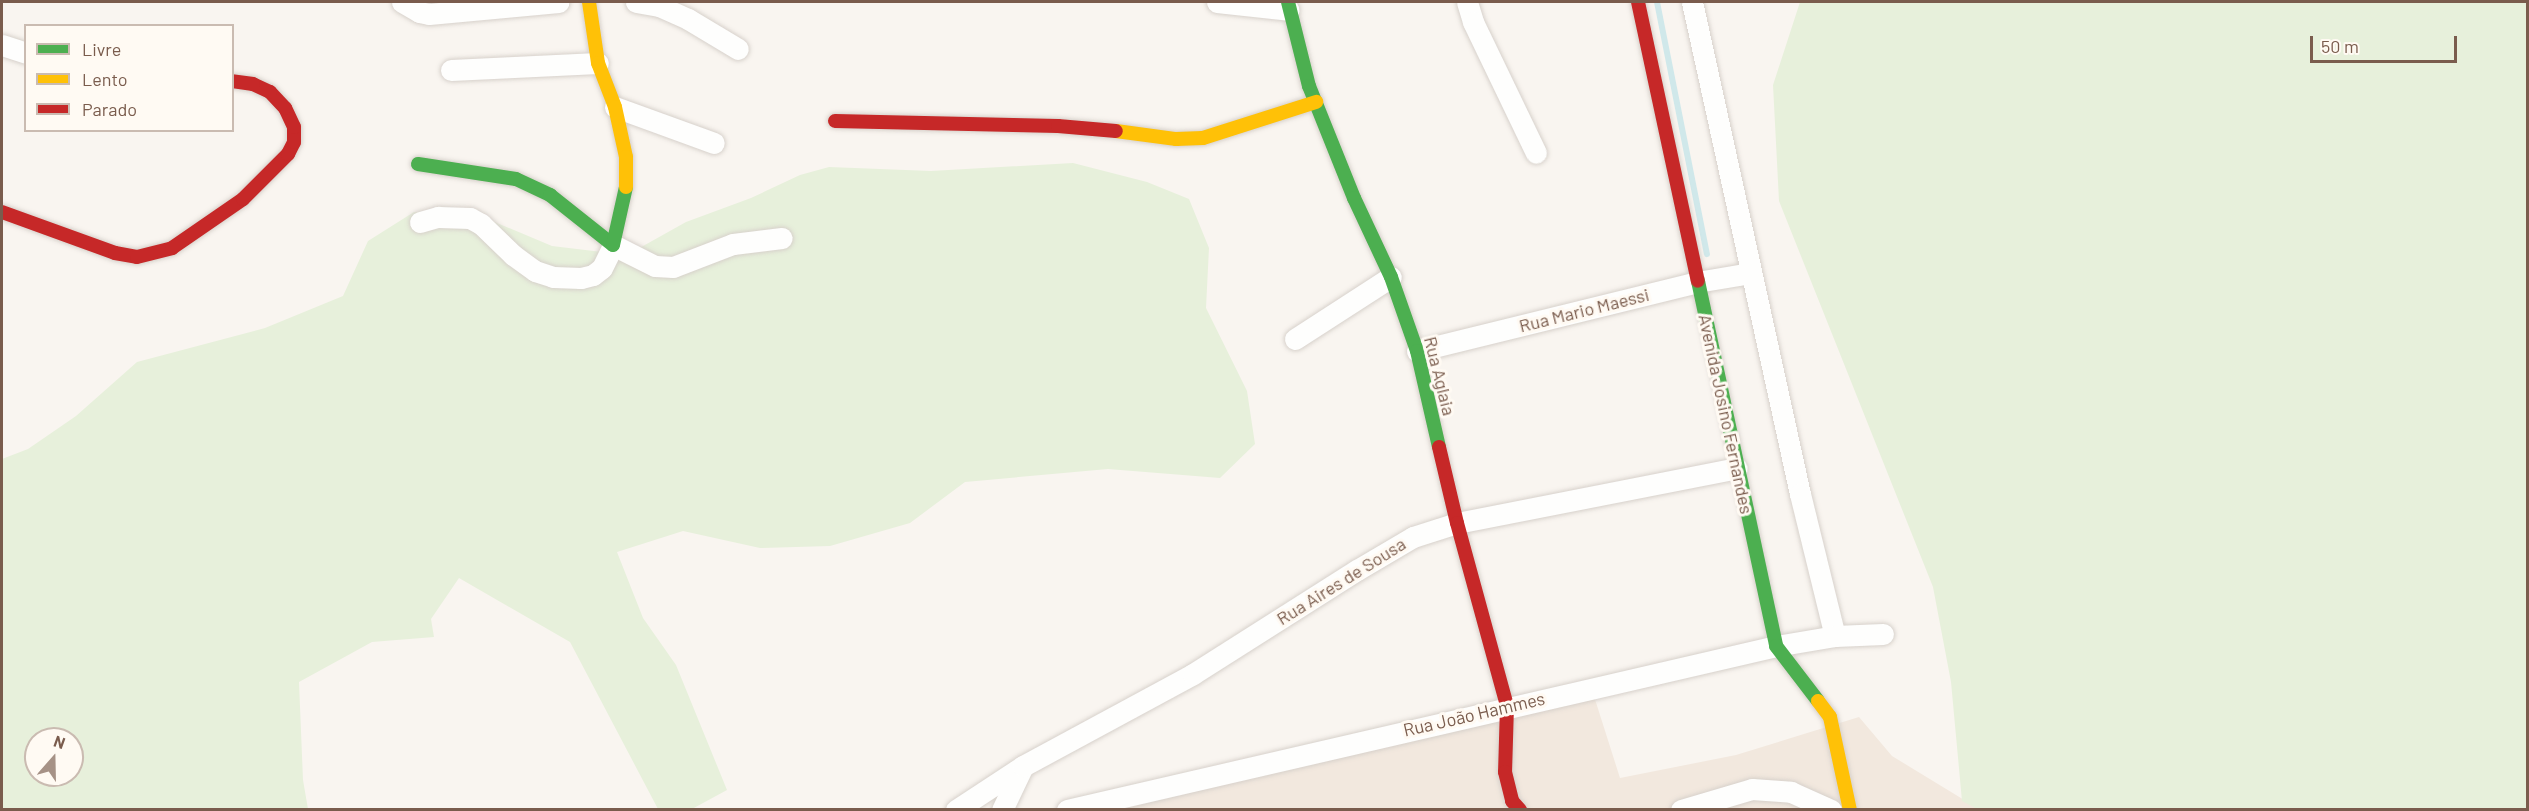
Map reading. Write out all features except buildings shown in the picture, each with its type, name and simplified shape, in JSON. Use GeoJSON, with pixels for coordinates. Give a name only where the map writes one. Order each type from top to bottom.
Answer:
{"type":"FeatureCollection","features":[{"type":"Feature","properties":{"kind":"street"},"geometry":{"type":"LineString","coordinates":[[402,2],[419,12],[429,14],[558,2]]}},
{"type":"Feature","properties":{"kind":"street"},"geometry":{"type":"LineString","coordinates":[[420,222],[438,217],[470,218],[481,224],[513,255],[535,271],[553,277],[581,278],[593,275],[607,260],[613,245],[628,178],[623,134],[598,63],[589,2]]}},
{"type":"Feature","properties":{"kind":"street"},"geometry":{"type":"LineString","coordinates":[[636,2],[659,6],[688,19],[738,49]]}},
{"type":"Feature","properties":{"kind":"street"},"geometry":{"type":"LineString","coordinates":[[1217,2],[1289,6]]}},
{"type":"Feature","properties":{"kind":"street"},"geometry":{"type":"LineString","coordinates":[[1467,2],[1473,22],[1536,153]]}},
{"type":"Feature","properties":{"kind":"street","name":"Avenida Josino Fernandes"},"geometry":{"type":"LineString","coordinates":[[1638,2],[1776,646],[1830,717],[1850,810]]}},
{"type":"Feature","properties":{"kind":"street"},"geometry":{"type":"LineString","coordinates":[[1692,2],[1834,636]]}},
{"type":"Feature","properties":{"kind":"street","name":"Rua Aglaia"},"geometry":{"type":"LineString","coordinates":[[1289,6],[1316,102],[1354,198],[1391,277],[1417,351],[1457,523],[1507,706],[1505,772],[1512,801],[1520,810]]}},
{"type":"Feature","properties":{"kind":"street"},"geometry":{"type":"LineString","coordinates":[[2,45],[24,52]]}},
{"type":"Feature","properties":{"kind":"street"},"geometry":{"type":"LineString","coordinates":[[451,70],[598,63]]}},
{"type":"Feature","properties":{"kind":"street"},"geometry":{"type":"LineString","coordinates":[[2,212],[115,253],[137,257],[172,249],[243,200],[288,154],[294,142],[294,127],[285,108],[270,92],[253,84],[234,81]]}},
{"type":"Feature","properties":{"kind":"street"},"geometry":{"type":"LineString","coordinates":[[835,121],[1058,126],[1176,139],[1203,138],[1228,132],[1316,102]]}},
{"type":"Feature","properties":{"kind":"street"},"geometry":{"type":"LineString","coordinates":[[615,107],[714,143]]}},
{"type":"Feature","properties":{"kind":"street"},"geometry":{"type":"LineString","coordinates":[[418,164],[484,172],[516,179],[550,195],[613,245],[655,266],[673,267],[733,244],[782,238]]}},
{"type":"Feature","properties":{"kind":"street","name":"Rua Mario Maessi"},"geometry":{"type":"LineString","coordinates":[[1417,351],[1697,282],[1751,273]]}},
{"type":"Feature","properties":{"kind":"street"},"geometry":{"type":"LineString","coordinates":[[1295,339],[1391,277]]}},
{"type":"Feature","properties":{"kind":"street","name":"Rua Aires de Sousa"},"geometry":{"type":"LineString","coordinates":[[956,810],[1023,766],[1193,674],[1385,552],[1435,528],[1737,468]]}},
{"type":"Feature","properties":{"kind":"street","name":"Rua João Hammes"},"geometry":{"type":"LineString","coordinates":[[1067,810],[1507,706],[1776,646],[1834,636],[1883,634]]}},
{"type":"Feature","properties":{"kind":"street"},"geometry":{"type":"LineString","coordinates":[[1002,810],[1023,766]]}},
{"type":"Feature","properties":{"kind":"street"},"geometry":{"type":"LineString","coordinates":[[1681,810],[1752,789],[1791,792],[1831,810]]}},
{"type":"Feature","properties":{"kind":"shaded area"},"geometry":{"type":"Polygon","coordinates":[[[1593,693],[1620,778],[1736,755],[1859,717],[1892,756],[1979,809],[1119,810],[1593,693]]]}},
{"type":"Feature","properties":{"kind":"green space"},"geometry":{"type":"Polygon","coordinates":[[[1800,2],[2527,2],[2527,809],[1979,810],[1962,801],[1951,682],[1933,587],[1779,201],[1773,85],[1800,2]]]}},
{"type":"Feature","properties":{"kind":"green space"},"geometry":{"type":"Polygon","coordinates":[[[1073,163],[1147,182],[1189,199],[1209,248],[1206,308],[1247,391],[1255,444],[1220,478],[1108,469],[965,482],[910,523],[830,546],[760,548],[683,531],[617,552],[643,618],[676,665],[727,790],[692,809],[658,809],[570,642],[459,578],[431,619],[434,637],[372,642],[299,682],[303,780],[308,809],[2,810],[2,459],[28,449],[76,416],[137,362],[265,328],[343,296],[368,241],[414,212],[485,218],[552,246],[627,255],[686,222],[751,198],[800,175],[829,167],[931,171],[1073,163]]]}},
{"type":"Feature","properties":{"kind":"waterway"},"geometry":{"type":"LineString","coordinates":[[1657,2],[1707,254]]}},
{"type":"Feature","properties":{"kind":"traffic: fast"},"geometry":{"type":"LineString","coordinates":[[1288,2],[1309,86],[1354,198],[1391,277],[1417,351],[1439,447]]}},
{"type":"Feature","properties":{"kind":"traffic: fast"},"geometry":{"type":"LineString","coordinates":[[418,164],[516,179],[550,195],[613,245],[626,187]]}},
{"type":"Feature","properties":{"kind":"traffic: fast"},"geometry":{"type":"LineString","coordinates":[[1698,281],[1776,646],[1818,701]]}},
{"type":"Feature","properties":{"kind":"traffic: slow"},"geometry":{"type":"LineString","coordinates":[[589,2],[598,63],[615,107],[626,157],[626,187]]}},
{"type":"Feature","properties":{"kind":"traffic: slow"},"geometry":{"type":"LineString","coordinates":[[1116,131],[1176,139],[1203,138],[1316,102]]}},
{"type":"Feature","properties":{"kind":"traffic: slow"},"geometry":{"type":"LineString","coordinates":[[1818,701],[1830,717],[1850,810]]}},
{"type":"Feature","properties":{"kind":"traffic: jam"},"geometry":{"type":"LineString","coordinates":[[1638,2],[1698,281]]}},
{"type":"Feature","properties":{"kind":"traffic: jam"},"geometry":{"type":"LineString","coordinates":[[2,212],[115,253],[137,257],[172,248],[243,199],[288,154],[294,142],[294,127],[285,108],[270,92],[253,84],[234,81]]}},
{"type":"Feature","properties":{"kind":"traffic: jam"},"geometry":{"type":"LineString","coordinates":[[835,121],[1058,126],[1116,131]]}},
{"type":"Feature","properties":{"kind":"traffic: jam"},"geometry":{"type":"LineString","coordinates":[[1439,447],[1457,523],[1507,706],[1505,772],[1512,801],[1520,810]]}}]}
